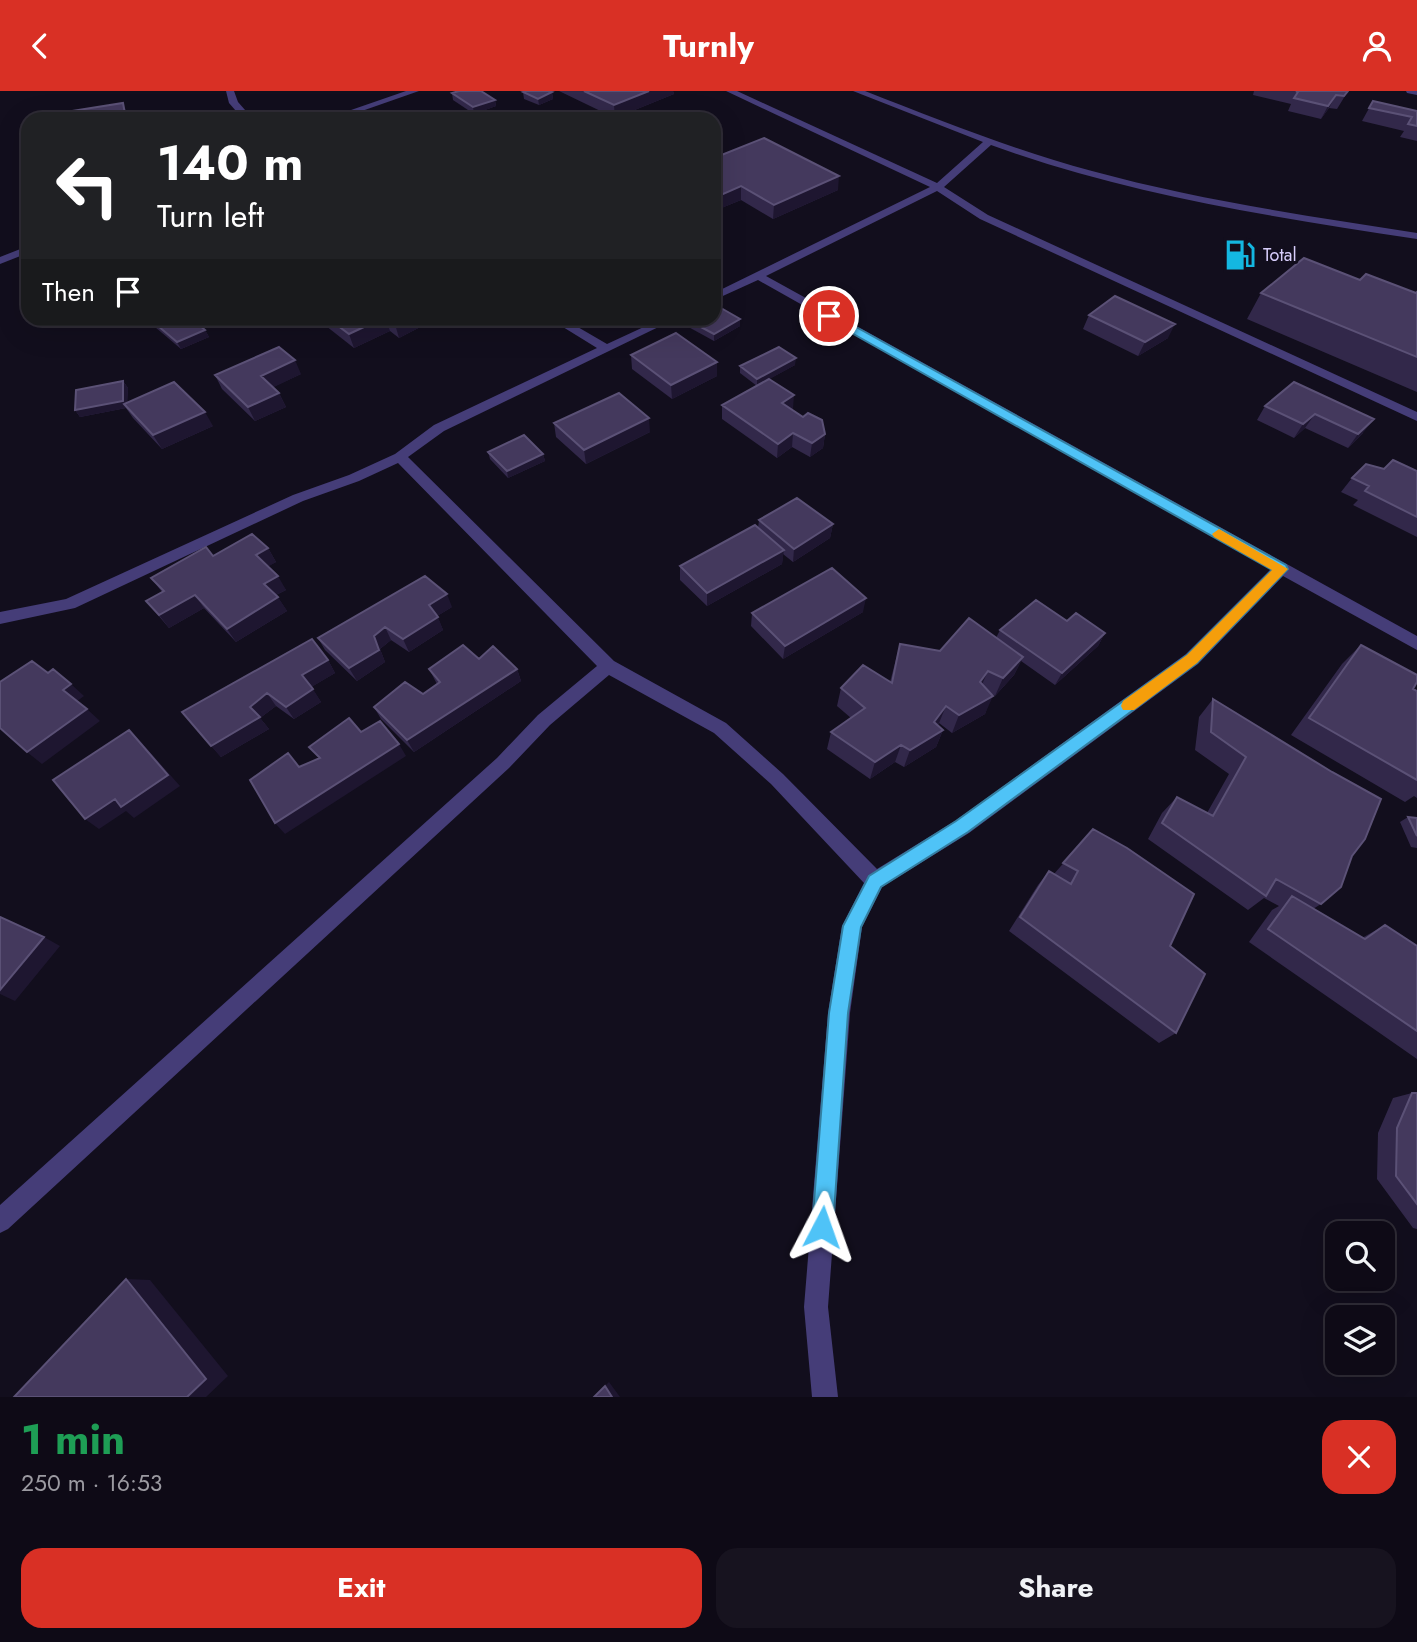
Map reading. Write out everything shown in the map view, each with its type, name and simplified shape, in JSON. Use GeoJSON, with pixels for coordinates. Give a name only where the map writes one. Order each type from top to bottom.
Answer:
{"type":"FeatureCollection","features":[{"type":"Feature","properties":{"kind":"street"},"geometry":{"type":"LineString","coordinates":[[230,91],[234,103],[242,112]]}},
{"type":"Feature","properties":{"kind":"street"},"geometry":{"type":"LineString","coordinates":[[351,112],[415,91]]}},
{"type":"Feature","properties":{"kind":"street"},"geometry":{"type":"LineString","coordinates":[[730,91],[937,187],[984,217],[1417,417]]}},
{"type":"Feature","properties":{"kind":"street"},"geometry":{"type":"LineString","coordinates":[[857,91],[989,142],[1085,172],[1241,208],[1417,236]]}},
{"type":"Feature","properties":{"kind":"street"},"geometry":{"type":"LineString","coordinates":[[1410,91],[1417,92]]}},
{"type":"Feature","properties":{"kind":"street"},"geometry":{"type":"LineString","coordinates":[[721,293],[937,187],[989,142]]}},
{"type":"Feature","properties":{"kind":"street"},"geometry":{"type":"LineString","coordinates":[[0,261],[21,252]]}},
{"type":"Feature","properties":{"kind":"street"},"geometry":{"type":"LineString","coordinates":[[757,275],[1417,644]]}},
{"type":"Feature","properties":{"kind":"street"},"geometry":{"type":"LineString","coordinates":[[568,326],[607,349]]}},
{"type":"Feature","properties":{"kind":"street"},"geometry":{"type":"LineString","coordinates":[[0,618],[69,604],[298,498],[400,457],[439,428],[655,326]]}},
{"type":"Feature","properties":{"kind":"street"},"geometry":{"type":"LineString","coordinates":[[400,457],[608,666],[720,728],[776,779],[875,881]]}},
{"type":"Feature","properties":{"kind":"street"},"geometry":{"type":"LineString","coordinates":[[825,1397],[817,1307],[839,1013],[852,926],[875,881],[962,827],[1192,659],[1281,569]]}},
{"type":"Feature","properties":{"kind":"street"},"geometry":{"type":"LineString","coordinates":[[0,1221],[503,763],[544,720],[608,666]]}},
{"type":"Feature","properties":{"kind":"building"},"geometry":{"type":"Polygon","coordinates":[[[481,91],[495,100],[473,107],[452,93],[481,91]]]}},
{"type":"Feature","properties":{"kind":"building"},"geometry":{"type":"Polygon","coordinates":[[[584,91],[649,91],[614,105],[584,91]]]}},
{"type":"Feature","properties":{"kind":"building"},"geometry":{"type":"Polygon","coordinates":[[[1296,91],[1348,91],[1344,96],[1336,95],[1328,106],[1294,98],[1298,92],[1296,91]]]}},
{"type":"Feature","properties":{"kind":"building"},"geometry":{"type":"Polygon","coordinates":[[[523,92],[552,92],[538,99],[523,92]]]}},
{"type":"Feature","properties":{"kind":"building"},"geometry":{"type":"Polygon","coordinates":[[[1373,101],[1417,111],[1417,126],[1408,124],[1412,117],[1369,108],[1373,101]]]}},
{"type":"Feature","properties":{"kind":"building"},"geometry":{"type":"Polygon","coordinates":[[[123,103],[125,112],[65,112],[123,103]]]}},
{"type":"Feature","properties":{"kind":"building"},"geometry":{"type":"Polygon","coordinates":[[[764,138],[839,176],[774,205],[741,186],[721,195],[721,155],[764,138]]]}},
{"type":"Feature","properties":{"kind":"building"},"geometry":{"type":"Polygon","coordinates":[[[1304,258],[1360,280],[1366,274],[1417,292],[1417,357],[1261,293],[1304,258]]]}},
{"type":"Feature","properties":{"kind":"building"},"geometry":{"type":"Polygon","coordinates":[[[1115,296],[1175,324],[1145,342],[1089,315],[1115,296]]]}},
{"type":"Feature","properties":{"kind":"building"},"geometry":{"type":"Polygon","coordinates":[[[721,308],[740,319],[714,334],[699,326],[721,326],[721,308]]]}},
{"type":"Feature","properties":{"kind":"building"},"geometry":{"type":"Polygon","coordinates":[[[158,326],[200,326],[205,330],[177,342],[158,326]]]}},
{"type":"Feature","properties":{"kind":"building"},"geometry":{"type":"Polygon","coordinates":[[[338,326],[366,326],[349,334],[338,326]]]}},
{"type":"Feature","properties":{"kind":"building"},"geometry":{"type":"Polygon","coordinates":[[[676,333],[717,362],[671,385],[631,355],[676,333]]]}},
{"type":"Feature","properties":{"kind":"building"},"geometry":{"type":"Polygon","coordinates":[[[279,347],[295,360],[261,376],[279,393],[248,407],[215,375],[279,347]]]}},
{"type":"Feature","properties":{"kind":"building"},"geometry":{"type":"Polygon","coordinates":[[[779,347],[796,358],[757,379],[740,366],[779,347]]]}},
{"type":"Feature","properties":{"kind":"building"},"geometry":{"type":"Polygon","coordinates":[[[769,379],[794,395],[782,403],[803,417],[808,413],[822,420],[825,434],[812,443],[793,433],[778,444],[722,405],[769,379]]]}},
{"type":"Feature","properties":{"kind":"building"},"geometry":{"type":"Polygon","coordinates":[[[123,381],[123,401],[75,410],[76,390],[123,381]]]}},
{"type":"Feature","properties":{"kind":"building"},"geometry":{"type":"Polygon","coordinates":[[[174,382],[205,412],[153,435],[124,404],[174,382]]]}},
{"type":"Feature","properties":{"kind":"building"},"geometry":{"type":"Polygon","coordinates":[[[1294,382],[1374,419],[1358,434],[1315,414],[1303,424],[1265,406],[1294,382]]]}},
{"type":"Feature","properties":{"kind":"building"},"geometry":{"type":"Polygon","coordinates":[[[619,393],[649,418],[584,450],[554,423],[619,393]]]}},
{"type":"Feature","properties":{"kind":"building"},"geometry":{"type":"Polygon","coordinates":[[[524,435],[543,454],[507,471],[488,452],[524,435]]]}},
{"type":"Feature","properties":{"kind":"building"},"geometry":{"type":"Polygon","coordinates":[[[1393,460],[1417,471],[1417,517],[1365,491],[1369,486],[1352,478],[1366,464],[1384,469],[1393,460]]]}},
{"type":"Feature","properties":{"kind":"building"},"geometry":{"type":"Polygon","coordinates":[[[797,498],[833,524],[794,549],[759,520],[797,498]]]}},
{"type":"Feature","properties":{"kind":"building"},"geometry":{"type":"Polygon","coordinates":[[[755,525],[784,550],[707,593],[680,566],[755,525]]]}},
{"type":"Feature","properties":{"kind":"building"},"geometry":{"type":"Polygon","coordinates":[[[252,534],[268,548],[256,555],[278,576],[264,584],[278,597],[227,629],[195,595],[159,615],[146,601],[164,591],[151,578],[206,547],[213,556],[252,534]]]}},
{"type":"Feature","properties":{"kind":"building"},"geometry":{"type":"Polygon","coordinates":[[[832,568],[866,598],[785,646],[752,613],[832,568]]]}},
{"type":"Feature","properties":{"kind":"building"},"geometry":{"type":"Polygon","coordinates":[[[425,576],[447,594],[429,605],[438,617],[403,639],[385,627],[374,636],[379,650],[349,668],[318,638],[425,576]]]}},
{"type":"Feature","properties":{"kind":"building"},"geometry":{"type":"Polygon","coordinates":[[[1036,600],[1067,621],[1076,613],[1105,633],[1062,673],[1000,630],[1036,600]]]}},
{"type":"Feature","properties":{"kind":"building"},"geometry":{"type":"Polygon","coordinates":[[[969,618],[1023,657],[1003,678],[988,671],[980,682],[993,696],[959,715],[946,706],[934,722],[943,730],[910,750],[901,745],[875,762],[831,732],[865,708],[841,688],[863,665],[892,683],[900,644],[940,651],[969,618]]]}},
{"type":"Feature","properties":{"kind":"building"},"geometry":{"type":"Polygon","coordinates":[[[312,639],[328,660],[302,675],[313,689],[286,707],[267,693],[250,707],[260,717],[211,746],[182,712],[312,639]]]}},
{"type":"Feature","properties":{"kind":"building"},"geometry":{"type":"Polygon","coordinates":[[[463,645],[479,659],[493,646],[517,669],[407,740],[374,707],[405,682],[423,694],[440,682],[429,669],[463,645]]]}},
{"type":"Feature","properties":{"kind":"building"},"geometry":{"type":"Polygon","coordinates":[[[1361,645],[1417,675],[1413,689],[1417,691],[1417,780],[1309,718],[1361,645]]]}},
{"type":"Feature","properties":{"kind":"building"},"geometry":{"type":"Polygon","coordinates":[[[32,661],[48,673],[53,669],[71,684],[63,690],[87,709],[27,752],[0,728],[0,682],[32,661]]]}},
{"type":"Feature","properties":{"kind":"building"},"geometry":{"type":"Polygon","coordinates":[[[1213,699],[1381,799],[1365,839],[1352,856],[1341,887],[1321,904],[1276,879],[1266,896],[1162,823],[1177,797],[1213,816],[1246,757],[1211,732],[1213,699]]]}},
{"type":"Feature","properties":{"kind":"building"},"geometry":{"type":"Polygon","coordinates":[[[349,718],[361,732],[380,721],[399,744],[275,823],[250,780],[288,753],[299,767],[320,758],[309,747],[349,718]]]}},
{"type":"Feature","properties":{"kind":"building"},"geometry":{"type":"Polygon","coordinates":[[[129,730],[168,775],[121,807],[115,799],[85,819],[53,780],[129,730]]]}},
{"type":"Feature","properties":{"kind":"building"},"geometry":{"type":"Polygon","coordinates":[[[1408,817],[1417,818],[1417,836],[1408,817]]]}},
{"type":"Feature","properties":{"kind":"building"},"geometry":{"type":"Polygon","coordinates":[[[1093,829],[1127,848],[1194,894],[1170,946],[1205,974],[1176,1033],[1020,917],[1049,871],[1071,884],[1078,871],[1063,863],[1093,829]]]}},
{"type":"Feature","properties":{"kind":"building"},"geometry":{"type":"Polygon","coordinates":[[[1292,896],[1365,939],[1385,925],[1417,946],[1417,1031],[1268,929],[1292,896]]]}},
{"type":"Feature","properties":{"kind":"building"},"geometry":{"type":"Polygon","coordinates":[[[0,917],[44,937],[0,990],[0,917]]]}},
{"type":"Feature","properties":{"kind":"building"},"geometry":{"type":"Polygon","coordinates":[[[1412,1093],[1417,1093],[1417,1204],[1396,1176],[1397,1128],[1412,1093]]]}},
{"type":"Feature","properties":{"kind":"building"},"geometry":{"type":"Polygon","coordinates":[[[126,1279],[206,1379],[187,1397],[14,1397],[126,1279]]]}},
{"type":"Feature","properties":{"kind":"building"},"geometry":{"type":"Polygon","coordinates":[[[605,1386],[612,1397],[594,1397],[605,1386]]]}},
{"type":"Feature","properties":{"kind":"slow traffic"},"geometry":{"type":"LineString","coordinates":[[1129,706],[1192,659],[1281,569],[1219,534]]}},
{"type":"Feature","properties":{"kind":"place","name":"Total"},"geometry":{"type":"Point","coordinates":[1240,255]}},
{"type":"Feature","properties":{"kind":"route"},"geometry":{"type":"LineString","coordinates":[[822,1227],[839,1013],[852,926],[875,881],[962,827],[1192,659],[1281,569],[829,316]]}}]}
